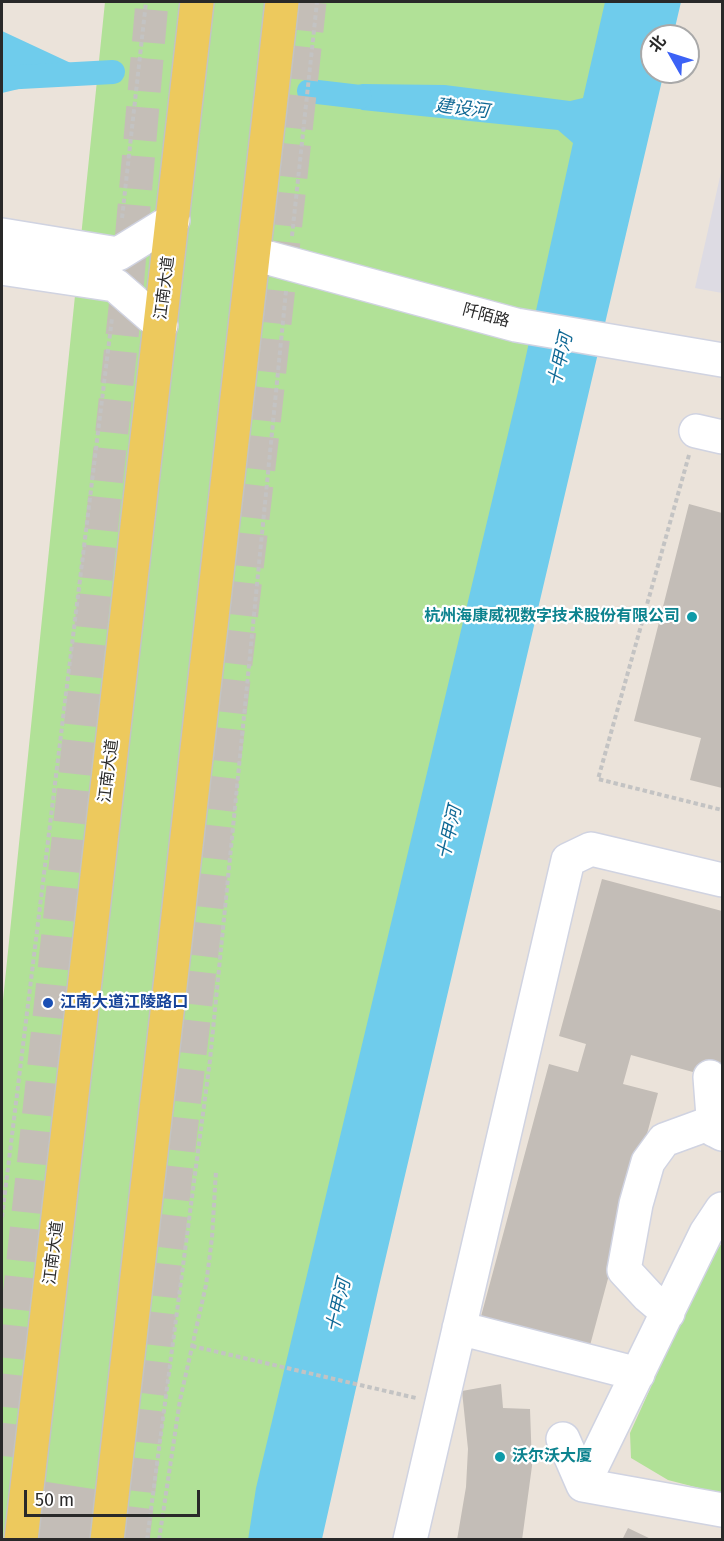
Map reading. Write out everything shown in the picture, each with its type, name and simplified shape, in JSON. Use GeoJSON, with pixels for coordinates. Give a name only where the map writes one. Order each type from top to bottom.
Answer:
{"type":"FeatureCollection","features":[{"type":"Feature","properties":{"kind":"main road","name":"江南大道"},"geometry":{"type":"LineString","coordinates":[[21,1539],[197,2]]}},
{"type":"Feature","properties":{"kind":"main road"},"geometry":{"type":"LineString","coordinates":[[108,1539],[282,2]]}},
{"type":"Feature","properties":{"kind":"street"},"geometry":{"type":"LineString","coordinates":[[2,268],[117,270],[173,220]]}},
{"type":"Feature","properties":{"kind":"street"},"geometry":{"type":"LineString","coordinates":[[2,235],[117,270],[161,325]]}},
{"type":"Feature","properties":{"kind":"street","name":"阡陌路"},"geometry":{"type":"LineString","coordinates":[[254,254],[516,325],[723,360]]}},
{"type":"Feature","properties":{"kind":"street"},"geometry":{"type":"LineString","coordinates":[[410,1539],[568,860],[591,849],[723,880]]}},
{"type":"Feature","properties":{"kind":"street"},"geometry":{"type":"LineString","coordinates":[[710,1077],[718,1132]]}},
{"type":"Feature","properties":{"kind":"street"},"geometry":{"type":"LineString","coordinates":[[668,1313],[648,1296],[624,1270],[636,1204],[648,1162],[664,1140],[705,1125],[718,1132]]}},
{"type":"Feature","properties":{"kind":"street"},"geometry":{"type":"LineString","coordinates":[[583,1485],[706,1233],[723,1209]]}},
{"type":"Feature","properties":{"kind":"street"},"geometry":{"type":"LineString","coordinates":[[459,1328],[638,1374]]}},
{"type":"Feature","properties":{"kind":"street"},"geometry":{"type":"LineString","coordinates":[[563,1439],[583,1485]]}},
{"type":"Feature","properties":{"kind":"street"},"geometry":{"type":"LineString","coordinates":[[583,1485],[723,1510]]}},
{"type":"Feature","properties":{"kind":"street"},"geometry":{"type":"LineString","coordinates":[[664,1500],[723,1529]]}},
{"type":"Feature","properties":{"kind":"path"},"geometry":{"type":"LineString","coordinates":[[2,1216],[117,270],[146,2]]}},
{"type":"Feature","properties":{"kind":"path"},"geometry":{"type":"LineString","coordinates":[[147,1539],[210,1060],[317,2]]}},
{"type":"Feature","properties":{"kind":"path"},"geometry":{"type":"LineString","coordinates":[[709,434],[598,779],[723,810]]}},
{"type":"Feature","properties":{"kind":"path"},"geometry":{"type":"LineString","coordinates":[[159,1539],[180,1400],[207,1276],[216,1171]]}},
{"type":"Feature","properties":{"kind":"path"},"geometry":{"type":"LineString","coordinates":[[192,1346],[442,1404]]}},
{"type":"Feature","properties":{"kind":"shaded area"},"geometry":{"type":"Polygon","coordinates":[[[722,168],[722,293],[695,288],[722,168]]]}},
{"type":"Feature","properties":{"kind":"green space"},"geometry":{"type":"Polygon","coordinates":[[[105,2],[630,2],[252,1539],[2,1539],[2,1010],[105,2]]]}},
{"type":"Feature","properties":{"kind":"green space"},"geometry":{"type":"Polygon","coordinates":[[[722,1243],[722,1494],[668,1480],[631,1458],[630,1433],[706,1266],[722,1243]]]}},
{"type":"Feature","properties":{"kind":"water","name":"十甲河"},"geometry":{"type":"Polygon","coordinates":[[[605,2],[681,2],[676,24],[640,24],[640,84],[661,84],[379,1286],[322,1539],[248,1540],[256,1488],[518,392],[573,143],[558,130],[362,110],[327,93],[362,84],[445,85],[570,101],[583,98],[605,2]]]}},
{"type":"Feature","properties":{"kind":"water"},"geometry":{"type":"Polygon","coordinates":[[[2,31],[90,72],[2,93],[2,31]]]}},
{"type":"Feature","properties":{"kind":"building","name":"杭州海康威视数字技术股份有限公司"},"geometry":{"type":"Polygon","coordinates":[[[689,504],[722,513],[722,788],[690,780],[701,738],[634,721],[689,504]]]}},
{"type":"Feature","properties":{"kind":"building"},"geometry":{"type":"Polygon","coordinates":[[[602,879],[722,911],[722,1080],[631,1055],[623,1084],[658,1093],[585,1364],[476,1335],[549,1064],[578,1072],[586,1044],[559,1036],[602,879]]]}},
{"type":"Feature","properties":{"kind":"building","name":"沃尔沃大厦"},"geometry":{"type":"Polygon","coordinates":[[[501,1384],[503,1408],[530,1409],[532,1466],[522,1540],[457,1540],[466,1487],[468,1449],[462,1391],[501,1384]]]}},
{"type":"Feature","properties":{"kind":"building"},"geometry":{"type":"Polygon","coordinates":[[[14,1477],[100,1490],[95,1540],[9,1540],[14,1477]]]}},
{"type":"Feature","properties":{"kind":"building"},"geometry":{"type":"Polygon","coordinates":[[[628,1528],[653,1540],[622,1540],[628,1528]]]}},
{"type":"Feature","properties":{"kind":"waterway","name":"建设河"},"geometry":{"type":"LineString","coordinates":[[2,78],[113,72]]}},
{"type":"Feature","properties":{"kind":"waterway","name":"建设河"},"geometry":{"type":"LineString","coordinates":[[309,91],[360,97]]}},
{"type":"Feature","properties":{"kind":"tunnel"},"geometry":{"type":"LineString","coordinates":[[2,1456],[126,299],[152,2]]}},
{"type":"Feature","properties":{"kind":"tunnel"},"geometry":{"type":"LineString","coordinates":[[133,1540],[264,424],[310,2]]}},
{"type":"Feature","properties":{"kind":"place","name":"杭州海康威视数字技术股份有限公司"},"geometry":{"type":"Point","coordinates":[692,617]}},
{"type":"Feature","properties":{"kind":"place","name":"江南大道江陵路口"},"geometry":{"type":"Point","coordinates":[48,1003]}},
{"type":"Feature","properties":{"kind":"place","name":"沃尔沃大厦"},"geometry":{"type":"Point","coordinates":[500,1457]}}]}
